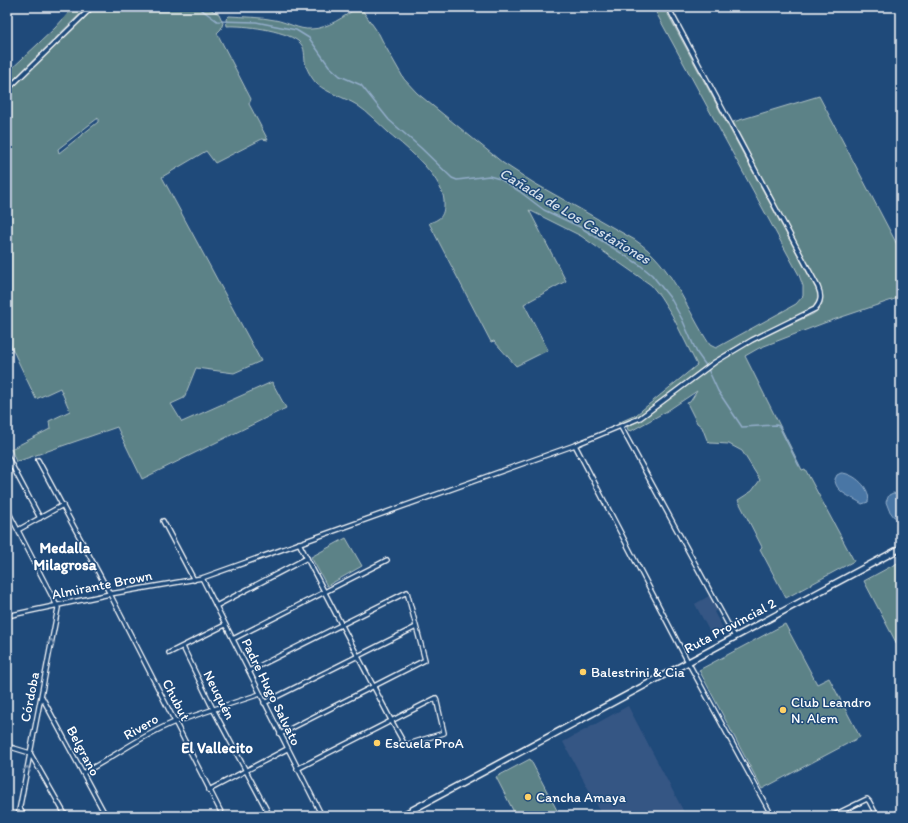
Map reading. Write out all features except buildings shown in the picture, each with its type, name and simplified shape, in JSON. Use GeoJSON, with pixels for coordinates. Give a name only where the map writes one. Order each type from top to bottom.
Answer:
{"type":"FeatureCollection","features":[{"type":"Feature","properties":{"kind":"main road","name":"Ruta Provincial 2"},"geometry":{"type":"LineString","coordinates":[[401,816],[901,548]]}},
{"type":"Feature","properties":{"kind":"street"},"geometry":{"type":"LineString","coordinates":[[7,90],[92,7]]}},
{"type":"Feature","properties":{"kind":"street","name":"Almirante Brown"},"geometry":{"type":"LineString","coordinates":[[7,616],[110,594],[202,578],[575,445],[621,427],[646,414],[715,362],[752,340],[815,309],[821,299],[820,291],[815,280],[668,7]]}},
{"type":"Feature","properties":{"kind":"street"},"geometry":{"type":"LineString","coordinates":[[621,427],[735,637]]}},
{"type":"Feature","properties":{"kind":"street"},"geometry":{"type":"LineString","coordinates":[[575,445],[688,662],[772,816]]}},
{"type":"Feature","properties":{"kind":"street"},"geometry":{"type":"LineString","coordinates":[[7,456],[40,518]]}},
{"type":"Feature","properties":{"kind":"street","name":"Chubut"},"geometry":{"type":"LineString","coordinates":[[38,460],[110,594],[223,816]]}},
{"type":"Feature","properties":{"kind":"street"},"geometry":{"type":"LineString","coordinates":[[7,468],[12,466]]}},
{"type":"Feature","properties":{"kind":"street"},"geometry":{"type":"LineString","coordinates":[[18,530],[63,505]]}},
{"type":"Feature","properties":{"kind":"street"},"geometry":{"type":"LineString","coordinates":[[7,509],[57,605]]}},
{"type":"Feature","properties":{"kind":"street"},"geometry":{"type":"LineString","coordinates":[[163,521],[194,580]]}},
{"type":"Feature","properties":{"kind":"street"},"geometry":{"type":"LineString","coordinates":[[297,769],[391,720],[436,698],[444,733],[405,745],[391,720],[299,543]]}},
{"type":"Feature","properties":{"kind":"street"},"geometry":{"type":"LineString","coordinates":[[216,606],[307,558]]}},
{"type":"Feature","properties":{"kind":"street"},"geometry":{"type":"LineString","coordinates":[[233,639],[387,560]]}},
{"type":"Feature","properties":{"kind":"street","name":"Padre Hugo Salvato"},"geometry":{"type":"LineString","coordinates":[[202,578],[322,816]]}},
{"type":"Feature","properties":{"kind":"street"},"geometry":{"type":"LineString","coordinates":[[249,671],[407,592],[425,660],[280,734]]}},
{"type":"Feature","properties":{"kind":"street","name":"Córdoba"},"geometry":{"type":"LineString","coordinates":[[18,816],[58,608],[57,605]]}},
{"type":"Feature","properties":{"kind":"street"},"geometry":{"type":"LineString","coordinates":[[169,654],[225,625]]}},
{"type":"Feature","properties":{"kind":"street"},"geometry":{"type":"LineString","coordinates":[[264,703],[416,627]]}},
{"type":"Feature","properties":{"kind":"street","name":"Neuquén"},"geometry":{"type":"LineString","coordinates":[[183,647],[213,709],[270,816]]}},
{"type":"Feature","properties":{"kind":"street","name":"Rivero"},"geometry":{"type":"LineString","coordinates":[[83,773],[150,733],[175,722],[260,694]]}},
{"type":"Feature","properties":{"kind":"street","name":"Belgrano"},"geometry":{"type":"LineString","coordinates":[[41,697],[106,816]]}},
{"type":"Feature","properties":{"kind":"street"},"geometry":{"type":"LineString","coordinates":[[7,746],[30,753],[65,816]]}},
{"type":"Feature","properties":{"kind":"street"},"geometry":{"type":"LineString","coordinates":[[210,790],[287,749]]}},
{"type":"Feature","properties":{"kind":"street"},"geometry":{"type":"LineString","coordinates":[[832,816],[869,800],[878,816]]}},
{"type":"Feature","properties":{"kind":"street"},"geometry":{"type":"LineString","coordinates":[[20,808],[24,816]]}},
{"type":"Feature","properties":{"kind":"shaded area"},"geometry":{"type":"Polygon","coordinates":[[[841,473],[851,476],[865,487],[869,497],[868,502],[862,504],[838,488],[835,479],[837,475],[841,473]]]}},
{"type":"Feature","properties":{"kind":"shaded area"},"geometry":{"type":"Polygon","coordinates":[[[893,493],[901,497],[901,517],[894,517],[886,502],[889,495],[893,493]]]}},
{"type":"Feature","properties":{"kind":"shaded area"},"geometry":{"type":"Polygon","coordinates":[[[709,596],[717,610],[714,612],[725,632],[713,638],[695,604],[709,596]]]}},
{"type":"Feature","properties":{"kind":"shaded area"},"geometry":{"type":"Polygon","coordinates":[[[628,706],[686,816],[603,816],[563,742],[628,706]]]}},
{"type":"Feature","properties":{"kind":"green space"},"geometry":{"type":"Polygon","coordinates":[[[74,7],[87,7],[7,86],[7,73],[55,28],[74,7]]]}},
{"type":"Feature","properties":{"kind":"green space"},"geometry":{"type":"Polygon","coordinates":[[[96,7],[206,7],[219,14],[223,23],[221,29],[217,33],[251,99],[249,104],[268,140],[262,139],[215,163],[206,151],[162,177],[261,361],[234,373],[196,368],[184,398],[171,404],[182,422],[272,382],[286,408],[142,479],[117,427],[16,462],[11,449],[50,429],[49,421],[70,411],[60,388],[36,399],[9,342],[7,343],[7,93],[96,7]],[[98,118],[58,149],[59,153],[98,122],[98,118]]]}},
{"type":"Feature","properties":{"kind":"green space"},"geometry":{"type":"Polygon","coordinates":[[[360,7],[379,34],[404,79],[417,93],[503,163],[534,183],[635,240],[648,250],[678,288],[710,345],[716,348],[796,304],[803,296],[803,286],[799,275],[653,7],[664,7],[816,289],[818,298],[816,305],[811,310],[756,336],[717,358],[654,406],[620,426],[618,423],[636,415],[697,365],[672,315],[651,285],[581,236],[529,210],[566,281],[524,304],[548,350],[516,366],[494,341],[491,342],[429,223],[437,220],[442,215],[444,208],[443,196],[439,186],[425,166],[416,156],[361,108],[317,84],[307,68],[303,46],[298,41],[274,31],[244,26],[227,26],[226,19],[229,16],[264,18],[311,29],[323,27],[342,18],[360,7]]]}},
{"type":"Feature","properties":{"kind":"green space"},"geometry":{"type":"Polygon","coordinates":[[[819,96],[901,252],[901,297],[824,323],[759,348],[745,356],[802,470],[805,469],[854,561],[786,598],[760,549],[762,547],[738,500],[752,491],[760,480],[742,451],[729,444],[710,443],[707,440],[702,427],[697,423],[687,403],[690,402],[697,391],[667,411],[631,431],[628,430],[627,427],[649,414],[722,360],[760,338],[813,314],[821,306],[821,290],[733,122],[819,96]]]}},
{"type":"Feature","properties":{"kind":"green space"},"geometry":{"type":"Polygon","coordinates":[[[346,538],[362,566],[327,586],[311,557],[346,538]]]}},
{"type":"Feature","properties":{"kind":"green space"},"geometry":{"type":"Polygon","coordinates":[[[901,561],[901,652],[864,581],[901,561]]]}},
{"type":"Feature","properties":{"kind":"green space","name":"Club Leandro N. Alem"},"geometry":{"type":"Polygon","coordinates":[[[785,624],[817,684],[829,678],[860,737],[762,789],[699,670],[785,624]]]}},
{"type":"Feature","properties":{"kind":"green space","name":"Cancha Amaya"},"geometry":{"type":"Polygon","coordinates":[[[530,759],[560,816],[516,816],[496,777],[530,759]]]}},
{"type":"Feature","properties":{"kind":"waterway","name":"Cañada de Los Castañones"},"geometry":{"type":"LineString","coordinates":[[198,7],[217,21],[256,22],[296,30],[309,38],[329,66],[340,76],[361,85],[389,120],[452,178],[457,180],[489,176],[500,179],[544,210],[580,227],[640,265],[652,275],[671,299],[682,319],[697,353],[707,367],[718,391],[742,427],[779,426],[799,466]]}},
{"type":"Feature","properties":{"kind":"place","name":"Balestrini & Cia"},"geometry":{"type":"Point","coordinates":[583,672]}},
{"type":"Feature","properties":{"kind":"place","name":"Club Leandro N. Alem"},"geometry":{"type":"Point","coordinates":[783,710]}},
{"type":"Feature","properties":{"kind":"place","name":"Escuela ProA"},"geometry":{"type":"Point","coordinates":[377,743]}},
{"type":"Feature","properties":{"kind":"place","name":"Cancha Amaya"},"geometry":{"type":"Point","coordinates":[528,797]}},
{"type":"Feature","properties":{"kind":"district","name":"Medalla Milagrosa"},"geometry":{"type":"Point","coordinates":[65,556]}},
{"type":"Feature","properties":{"kind":"district","name":"El Vallecito"},"geometry":{"type":"Point","coordinates":[217,748]}}]}
